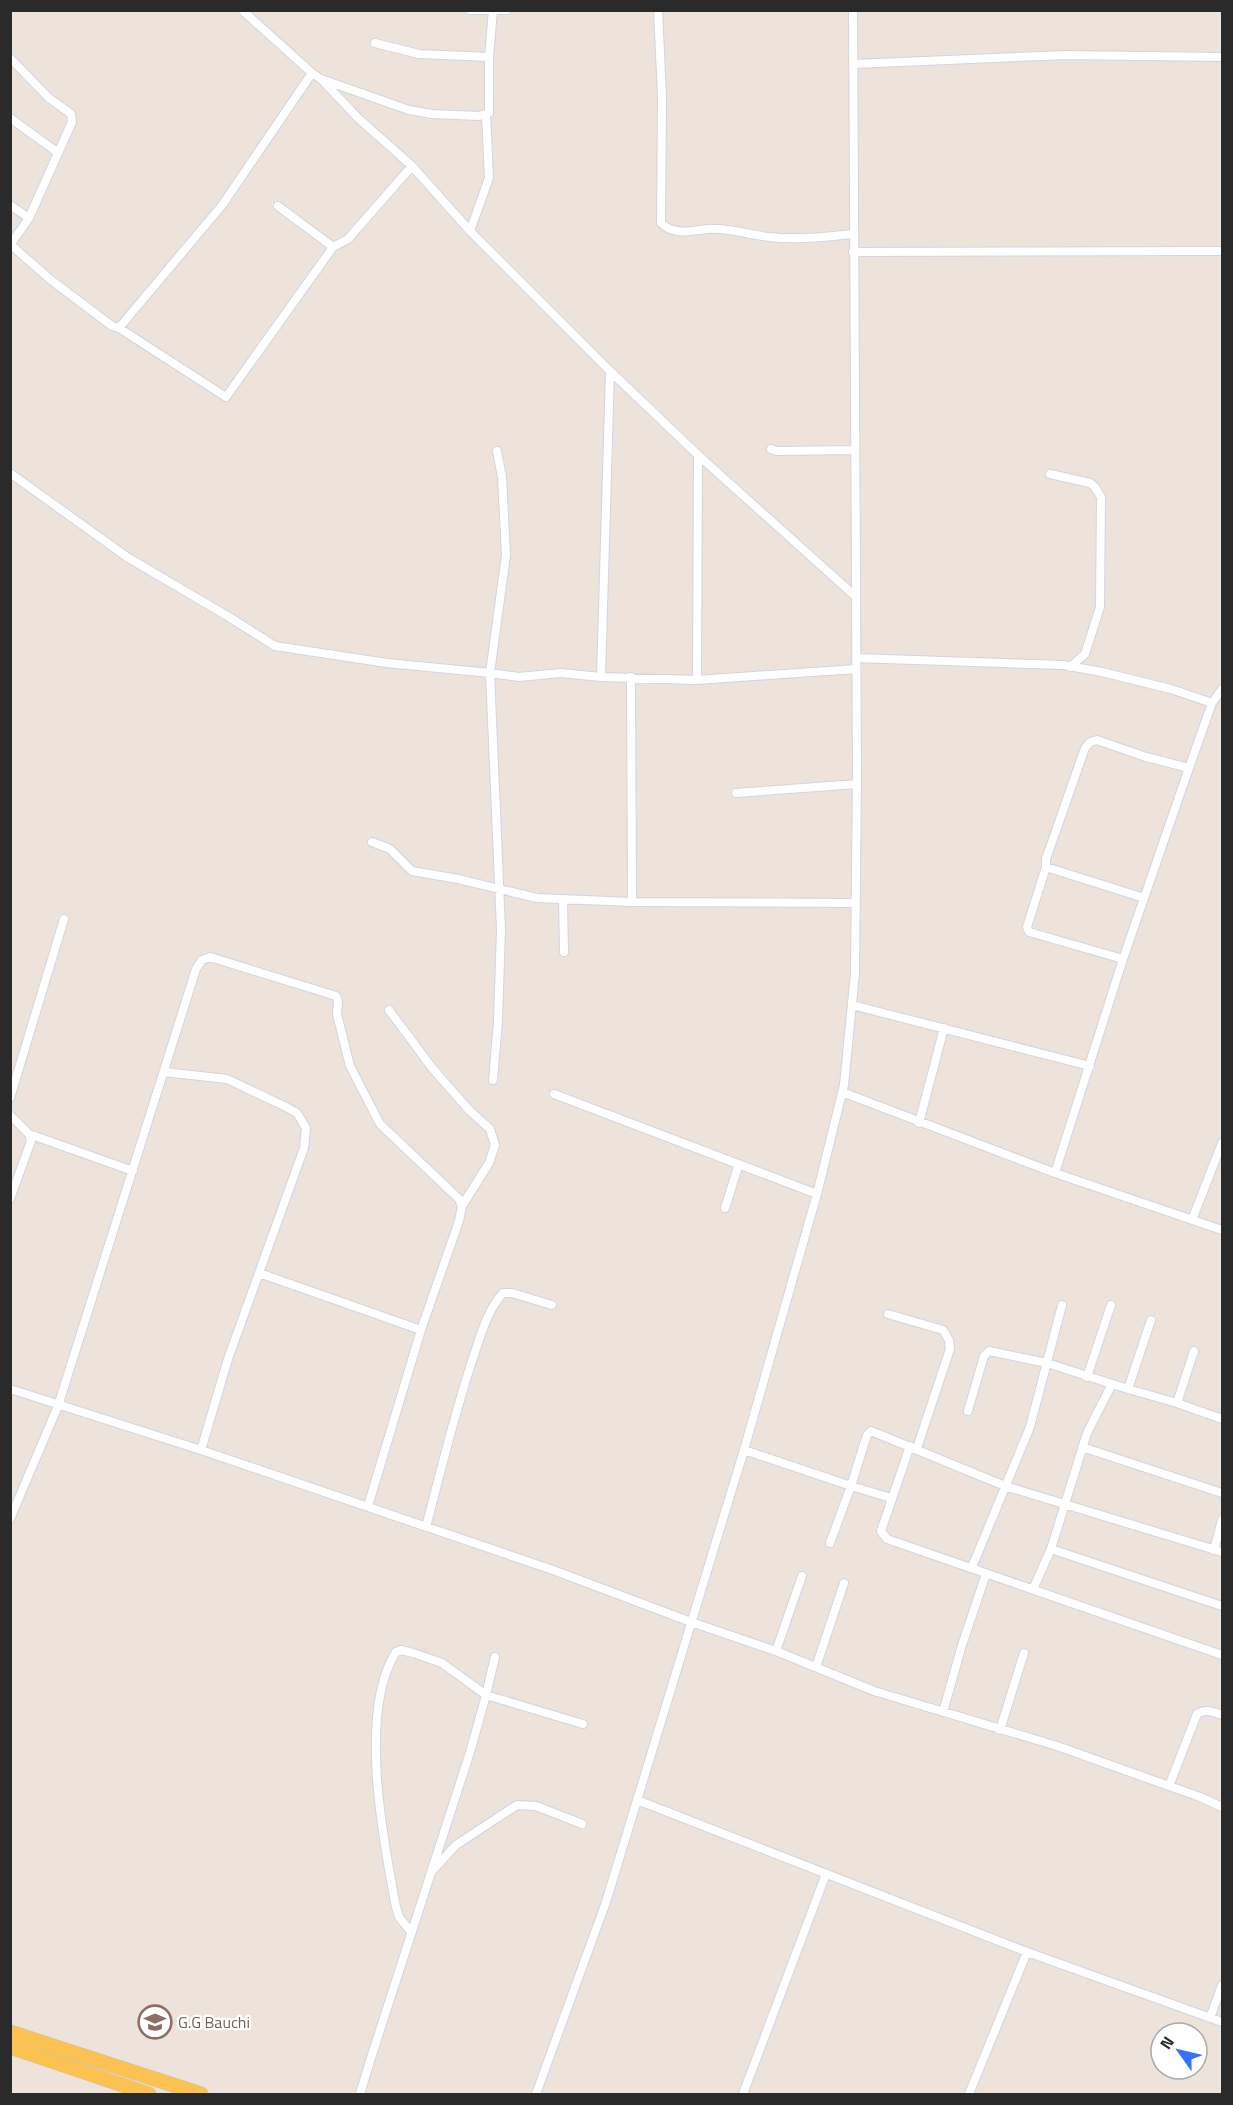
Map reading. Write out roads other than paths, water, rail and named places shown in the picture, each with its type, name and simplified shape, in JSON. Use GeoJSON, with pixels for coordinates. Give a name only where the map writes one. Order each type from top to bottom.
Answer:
{"type":"FeatureCollection","features":[{"type":"Feature","properties":{"kind":"main road"},"geometry":{"type":"LineString","coordinates":[[10,2032],[201,2094]]}},
{"type":"Feature","properties":{"kind":"main road"},"geometry":{"type":"LineString","coordinates":[[10,2047],[149,2094]]}},
{"type":"Feature","properties":{"kind":"street"},"geometry":{"type":"LineString","coordinates":[[242,10],[312,74],[321,79],[409,110],[432,114],[486,114]]}},
{"type":"Feature","properties":{"kind":"street"},"geometry":{"type":"LineString","coordinates":[[470,10],[507,10]]}},
{"type":"Feature","properties":{"kind":"street"},"geometry":{"type":"LineString","coordinates":[[658,10],[663,98],[661,223],[668,229],[679,232],[718,228],[770,237],[808,238],[853,234]]}},
{"type":"Feature","properties":{"kind":"street"},"geometry":{"type":"LineString","coordinates":[[536,2094],[606,1902],[744,1450],[817,1194],[842,1092],[855,973],[857,783],[853,10]]}},
{"type":"Feature","properties":{"kind":"street"},"geometry":{"type":"LineString","coordinates":[[470,231],[489,178],[486,114],[489,113],[489,57],[493,11]]}},
{"type":"Feature","properties":{"kind":"street"},"geometry":{"type":"LineString","coordinates":[[375,43],[419,54],[489,57]]}},
{"type":"Feature","properties":{"kind":"street"},"geometry":{"type":"LineString","coordinates":[[853,64],[1065,55],[1222,57]]}},
{"type":"Feature","properties":{"kind":"street"},"geometry":{"type":"LineString","coordinates":[[10,58],[49,98],[71,114],[72,122],[29,218],[11,245],[51,280],[112,326],[119,328],[226,397],[333,247],[348,238],[412,166]]}},
{"type":"Feature","properties":{"kind":"street"},"geometry":{"type":"LineString","coordinates":[[119,328],[222,204],[312,74]]}},
{"type":"Feature","properties":{"kind":"street"},"geometry":{"type":"LineString","coordinates":[[321,79],[358,118],[412,166],[470,231],[610,371],[698,455],[855,596]]}},
{"type":"Feature","properties":{"kind":"street"},"geometry":{"type":"LineString","coordinates":[[10,118],[57,152]]}},
{"type":"Feature","properties":{"kind":"street"},"geometry":{"type":"LineString","coordinates":[[10,205],[29,218]]}},
{"type":"Feature","properties":{"kind":"street"},"geometry":{"type":"LineString","coordinates":[[278,206],[333,247]]}},
{"type":"Feature","properties":{"kind":"street"},"geometry":{"type":"LineString","coordinates":[[853,252],[1222,251]]}},
{"type":"Feature","properties":{"kind":"street"},"geometry":{"type":"LineString","coordinates":[[601,677],[610,371]]}},
{"type":"Feature","properties":{"kind":"street"},"geometry":{"type":"LineString","coordinates":[[771,449],[855,450]]}},
{"type":"Feature","properties":{"kind":"street"},"geometry":{"type":"LineString","coordinates":[[493,1080],[498,1021],[501,929],[489,673],[506,555],[502,477],[497,451]]}},
{"type":"Feature","properties":{"kind":"street"},"geometry":{"type":"LineString","coordinates":[[697,680],[698,455]]}},
{"type":"Feature","properties":{"kind":"street"},"geometry":{"type":"LineString","coordinates":[[10,473],[128,557],[275,646],[387,663],[519,677],[561,673],[601,677],[697,680],[856,669]]}},
{"type":"Feature","properties":{"kind":"street"},"geometry":{"type":"LineString","coordinates":[[1050,474],[1090,483],[1101,497],[1100,607],[1085,654],[1070,667]]}},
{"type":"Feature","properties":{"kind":"street"},"geometry":{"type":"LineString","coordinates":[[856,658],[1070,667],[1172,689],[1212,703]]}},
{"type":"Feature","properties":{"kind":"street"},"geometry":{"type":"LineString","coordinates":[[631,677],[632,902]]}},
{"type":"Feature","properties":{"kind":"street"},"geometry":{"type":"LineString","coordinates":[[1055,1173],[1144,897],[1212,703],[1222,689]]}},
{"type":"Feature","properties":{"kind":"street"},"geometry":{"type":"LineString","coordinates":[[1123,959],[1029,932],[1027,927],[1046,867],[1046,859],[1085,748],[1090,742],[1097,740],[1146,757],[1189,768]]}},
{"type":"Feature","properties":{"kind":"street"},"geometry":{"type":"LineString","coordinates":[[736,793],[857,783]]}},
{"type":"Feature","properties":{"kind":"street"},"geometry":{"type":"LineString","coordinates":[[372,842],[390,849],[412,871],[458,879],[499,891],[537,898],[632,902],[855,903]]}},
{"type":"Feature","properties":{"kind":"street"},"geometry":{"type":"LineString","coordinates":[[1046,867],[1144,897]]}},
{"type":"Feature","properties":{"kind":"street"},"geometry":{"type":"LineString","coordinates":[[563,899],[564,952]]}},
{"type":"Feature","properties":{"kind":"street"},"geometry":{"type":"LineString","coordinates":[[10,1098],[64,919]]}},
{"type":"Feature","properties":{"kind":"street"},"geometry":{"type":"LineString","coordinates":[[10,1519],[58,1406],[196,969],[205,958],[210,957],[336,996],[337,1014],[350,1066],[380,1124],[459,1199],[462,1206]]}},
{"type":"Feature","properties":{"kind":"street"},"geometry":{"type":"LineString","coordinates":[[852,1005],[1090,1066]]}},
{"type":"Feature","properties":{"kind":"street"},"geometry":{"type":"LineString","coordinates":[[368,1506],[421,1330],[459,1221],[462,1206],[489,1162],[495,1145],[490,1129],[458,1098],[411,1041],[389,1010]]}},
{"type":"Feature","properties":{"kind":"street"},"geometry":{"type":"LineString","coordinates":[[919,1123],[944,1028]]}},
{"type":"Feature","properties":{"kind":"street"},"geometry":{"type":"LineString","coordinates":[[164,1072],[227,1079],[297,1113],[306,1128],[304,1148],[228,1359],[201,1450]]}},
{"type":"Feature","properties":{"kind":"street"},"geometry":{"type":"LineString","coordinates":[[842,1092],[1055,1173],[1222,1230]]}},
{"type":"Feature","properties":{"kind":"street"},"geometry":{"type":"LineString","coordinates":[[554,1094],[817,1194]]}},
{"type":"Feature","properties":{"kind":"street"},"geometry":{"type":"LineString","coordinates":[[10,1115],[29,1134],[133,1172]]}},
{"type":"Feature","properties":{"kind":"street"},"geometry":{"type":"LineString","coordinates":[[10,1199],[30,1141],[29,1134]]}},
{"type":"Feature","properties":{"kind":"street"},"geometry":{"type":"LineString","coordinates":[[1192,1220],[1222,1143]]}},
{"type":"Feature","properties":{"kind":"street"},"geometry":{"type":"LineString","coordinates":[[725,1208],[739,1164]]}},
{"type":"Feature","properties":{"kind":"street"},"geometry":{"type":"LineString","coordinates":[[259,1274],[421,1330]]}},
{"type":"Feature","properties":{"kind":"street"},"geometry":{"type":"LineString","coordinates":[[426,1527],[464,1386],[480,1337],[497,1300],[503,1293],[512,1293],[552,1305]]}},
{"type":"Feature","properties":{"kind":"street"},"geometry":{"type":"LineString","coordinates":[[972,1567],[1030,1426],[1062,1305]]}},
{"type":"Feature","properties":{"kind":"street"},"geometry":{"type":"LineString","coordinates":[[1087,1377],[1111,1305]]}},
{"type":"Feature","properties":{"kind":"street"},"geometry":{"type":"LineString","coordinates":[[888,1314],[943,1330],[949,1340],[950,1349],[891,1498],[881,1531],[884,1537],[1222,1655]]}},
{"type":"Feature","properties":{"kind":"street"},"geometry":{"type":"LineString","coordinates":[[1128,1389],[1151,1320]]}},
{"type":"Feature","properties":{"kind":"street"},"geometry":{"type":"LineString","coordinates":[[968,1412],[984,1356],[989,1351],[1047,1363],[1222,1419]]}},
{"type":"Feature","properties":{"kind":"street"},"geometry":{"type":"LineString","coordinates":[[1177,1403],[1194,1351]]}},
{"type":"Feature","properties":{"kind":"street"},"geometry":{"type":"LineString","coordinates":[[1033,1589],[1051,1549],[1082,1447],[1112,1384]]}},
{"type":"Feature","properties":{"kind":"street"},"geometry":{"type":"LineString","coordinates":[[10,1389],[368,1506],[776,1651],[874,1691],[1057,1746],[1169,1786],[1222,1808]]}},
{"type":"Feature","properties":{"kind":"street"},"geometry":{"type":"LineString","coordinates":[[830,1543],[868,1432],[871,1431],[1005,1486],[1218,1551],[1222,1520]]}},
{"type":"Feature","properties":{"kind":"street"},"geometry":{"type":"LineString","coordinates":[[1082,1447],[1222,1493]]}},
{"type":"Feature","properties":{"kind":"street"},"geometry":{"type":"LineString","coordinates":[[744,1450],[891,1498]]}},
{"type":"Feature","properties":{"kind":"street"},"geometry":{"type":"LineString","coordinates":[[1051,1549],[1222,1606]]}},
{"type":"Feature","properties":{"kind":"street"},"geometry":{"type":"LineString","coordinates":[[943,1712],[986,1574]]}},
{"type":"Feature","properties":{"kind":"street"},"geometry":{"type":"LineString","coordinates":[[776,1651],[802,1576]]}},
{"type":"Feature","properties":{"kind":"street"},"geometry":{"type":"LineString","coordinates":[[816,1666],[844,1583]]}},
{"type":"Feature","properties":{"kind":"street"},"geometry":{"type":"LineString","coordinates":[[411,1932],[399,1917],[396,1907],[381,1823],[376,1759],[380,1696],[396,1652],[400,1650],[413,1653],[442,1663],[486,1695],[583,1724]]}},
{"type":"Feature","properties":{"kind":"street"},"geometry":{"type":"LineString","coordinates":[[1000,1730],[1024,1653]]}},
{"type":"Feature","properties":{"kind":"street"},"geometry":{"type":"LineString","coordinates":[[360,2094],[486,1695],[495,1657]]}},
{"type":"Feature","properties":{"kind":"street"},"geometry":{"type":"LineString","coordinates":[[1169,1786],[1197,1714],[1209,1710],[1222,1715]]}},
{"type":"Feature","properties":{"kind":"street"},"geometry":{"type":"LineString","coordinates":[[637,1800],[1027,1952],[1222,2022]]}},
{"type":"Feature","properties":{"kind":"street"},"geometry":{"type":"LineString","coordinates":[[430,1872],[456,1845],[517,1805],[537,1806],[582,1824]]}},
{"type":"Feature","properties":{"kind":"street"},"geometry":{"type":"LineString","coordinates":[[743,2094],[826,1874]]}},
{"type":"Feature","properties":{"kind":"street"},"geometry":{"type":"LineString","coordinates":[[969,2094],[1027,1952]]}},
{"type":"Feature","properties":{"kind":"street"},"geometry":{"type":"LineString","coordinates":[[1210,2018],[1222,1984]]}},
{"type":"Feature","properties":{"kind":"place","name":"G.G Bauchi"},"geometry":{"type":"Point","coordinates":[155,2022]}}]}
